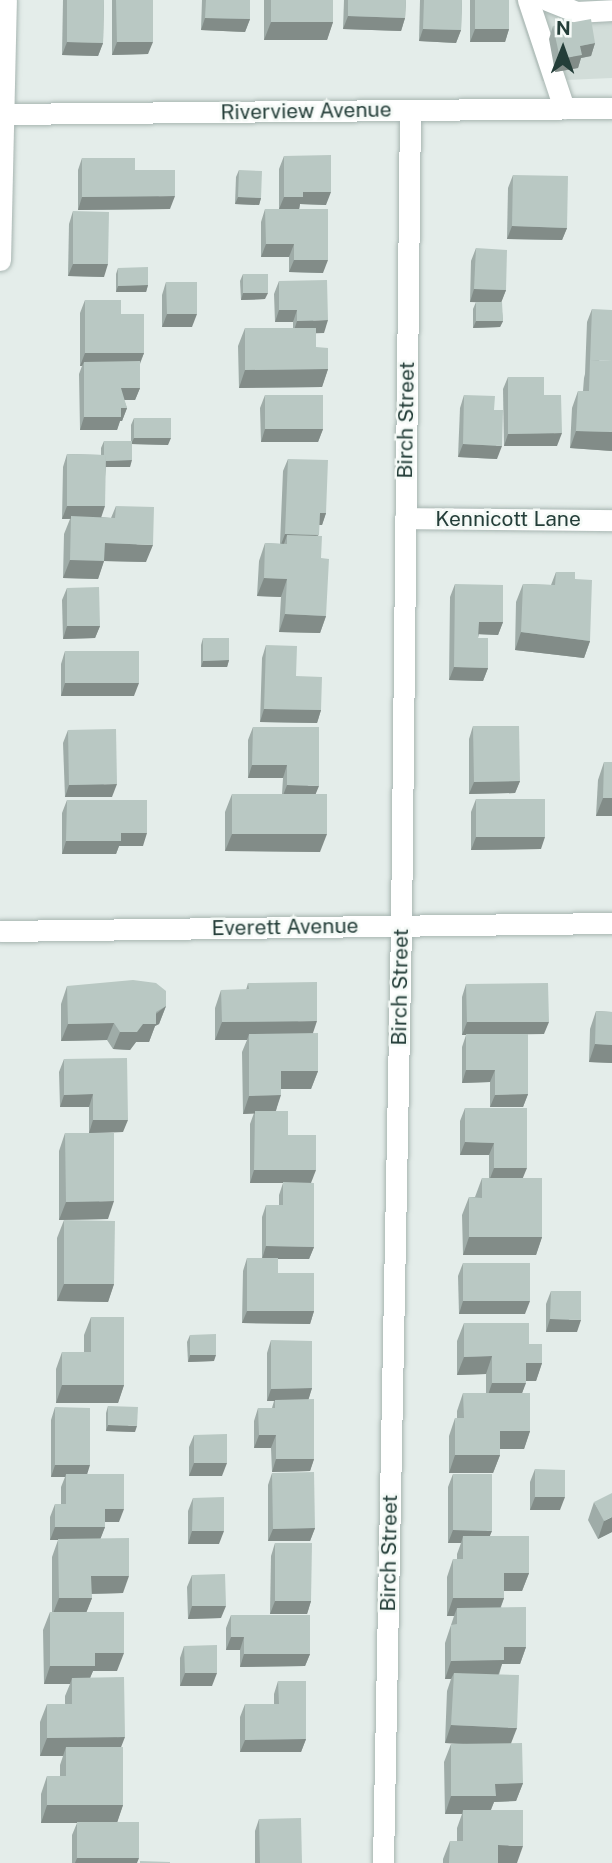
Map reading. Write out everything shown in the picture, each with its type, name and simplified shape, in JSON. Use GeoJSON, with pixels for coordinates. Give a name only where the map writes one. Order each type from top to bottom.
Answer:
{"type":"FeatureCollection","features":[{"type":"Feature","properties":{"kind":"street"},"geometry":{"type":"LineString","coordinates":[[0,260],[1,114],[6,0]]}},
{"type":"Feature","properties":{"kind":"street"},"geometry":{"type":"LineString","coordinates":[[564,108],[539,3],[576,12],[612,10]]}},
{"type":"Feature","properties":{"kind":"street","name":"Riverview Avenue"},"geometry":{"type":"LineString","coordinates":[[1,114],[612,108]]}},
{"type":"Feature","properties":{"kind":"street","name":"Birch Street"},"geometry":{"type":"LineString","coordinates":[[383,1863],[401,926],[410,110]]}},
{"type":"Feature","properties":{"kind":"street","name":"Kennicott Lane"},"geometry":{"type":"LineString","coordinates":[[405,518],[612,520]]}},
{"type":"Feature","properties":{"kind":"street","name":"Everett Avenue"},"geometry":{"type":"LineString","coordinates":[[0,931],[612,923]]}},
{"type":"Feature","properties":{"kind":"shaded area"},"geometry":{"type":"Polygon","coordinates":[[[515,0],[612,0],[612,78],[542,81],[515,0]]]}},
{"type":"Feature","properties":{"kind":"building"},"geometry":{"type":"Polygon","coordinates":[[[67,0],[104,0],[103,43],[67,42],[67,0]]]}},
{"type":"Feature","properties":{"kind":"building"},"geometry":{"type":"Polygon","coordinates":[[[116,0],[153,0],[153,42],[117,42],[116,0]]]}},
{"type":"Feature","properties":{"kind":"building"},"geometry":{"type":"Polygon","coordinates":[[[206,0],[250,0],[250,19],[205,18],[206,0]]]}},
{"type":"Feature","properties":{"kind":"building"},"geometry":{"type":"Polygon","coordinates":[[[271,0],[333,0],[333,22],[271,22],[271,0]]]}},
{"type":"Feature","properties":{"kind":"building"},"geometry":{"type":"Polygon","coordinates":[[[348,0],[406,0],[405,18],[348,16],[348,0]]]}},
{"type":"Feature","properties":{"kind":"building"},"geometry":{"type":"Polygon","coordinates":[[[424,0],[462,0],[461,30],[423,29],[424,0]]]}},
{"type":"Feature","properties":{"kind":"building"},"geometry":{"type":"Polygon","coordinates":[[[475,0],[509,0],[509,29],[475,29],[475,0]]]}},
{"type":"Feature","properties":{"kind":"building"},"geometry":{"type":"Polygon","coordinates":[[[591,19],[595,43],[580,46],[582,55],[560,59],[553,26],[591,19]]]}},
{"type":"Feature","properties":{"kind":"building"},"geometry":{"type":"Polygon","coordinates":[[[331,155],[331,192],[303,192],[303,197],[284,197],[284,156],[331,155]]]}},
{"type":"Feature","properties":{"kind":"building"},"geometry":{"type":"Polygon","coordinates":[[[82,158],[135,158],[135,170],[175,170],[175,196],[82,197],[82,158]]]}},
{"type":"Feature","properties":{"kind":"building"},"geometry":{"type":"Polygon","coordinates":[[[239,170],[262,171],[261,198],[238,197],[239,170]]]}},
{"type":"Feature","properties":{"kind":"building"},"geometry":{"type":"Polygon","coordinates":[[[513,175],[568,176],[567,228],[512,226],[513,175]]]}},
{"type":"Feature","properties":{"kind":"building"},"geometry":{"type":"Polygon","coordinates":[[[265,209],[328,209],[328,260],[294,260],[294,244],[266,244],[265,209]]]}},
{"type":"Feature","properties":{"kind":"building"},"geometry":{"type":"Polygon","coordinates":[[[73,211],[109,212],[108,264],[73,264],[73,211]]]}},
{"type":"Feature","properties":{"kind":"building"},"geometry":{"type":"Polygon","coordinates":[[[476,248],[507,250],[506,290],[474,289],[476,248]]]}},
{"type":"Feature","properties":{"kind":"building"},"geometry":{"type":"Polygon","coordinates":[[[148,267],[148,285],[118,286],[118,268],[148,267]]]}},
{"type":"Feature","properties":{"kind":"building"},"geometry":{"type":"Polygon","coordinates":[[[243,274],[268,274],[268,293],[243,293],[243,274]]]}},
{"type":"Feature","properties":{"kind":"building"},"geometry":{"type":"Polygon","coordinates":[[[327,280],[328,320],[297,321],[297,310],[279,310],[279,281],[327,280]]]}},
{"type":"Feature","properties":{"kind":"building"},"geometry":{"type":"Polygon","coordinates":[[[166,282],[197,282],[197,314],[167,314],[166,282]]]}},
{"type":"Feature","properties":{"kind":"building"},"geometry":{"type":"Polygon","coordinates":[[[85,300],[121,300],[121,314],[144,314],[144,353],[85,353],[85,300]]]}},
{"type":"Feature","properties":{"kind":"building"},"geometry":{"type":"Polygon","coordinates":[[[476,302],[502,302],[503,321],[476,321],[476,302]]]}},
{"type":"Feature","properties":{"kind":"building"},"geometry":{"type":"Polygon","coordinates":[[[592,309],[612,310],[612,361],[590,360],[592,309]]]}},
{"type":"Feature","properties":{"kind":"building"},"geometry":{"type":"Polygon","coordinates":[[[245,328],[316,328],[316,347],[328,348],[328,369],[245,370],[245,328]]]}},
{"type":"Feature","properties":{"kind":"building"},"geometry":{"type":"Polygon","coordinates":[[[590,360],[612,361],[612,432],[576,431],[578,391],[589,391],[590,360]]]}},
{"type":"Feature","properties":{"kind":"building"},"geometry":{"type":"Polygon","coordinates":[[[140,361],[140,388],[121,388],[127,408],[121,408],[121,417],[84,417],[84,362],[140,361]]]}},
{"type":"Feature","properties":{"kind":"building"},"geometry":{"type":"Polygon","coordinates":[[[508,377],[544,377],[544,395],[561,395],[562,433],[508,434],[508,377]]]}},
{"type":"Feature","properties":{"kind":"building"},"geometry":{"type":"Polygon","coordinates":[[[265,395],[323,395],[323,429],[265,429],[265,395]]]}},
{"type":"Feature","properties":{"kind":"building"},"geometry":{"type":"Polygon","coordinates":[[[464,395],[495,396],[494,410],[503,410],[502,446],[463,444],[464,395]]]}},
{"type":"Feature","properties":{"kind":"building"},"geometry":{"type":"Polygon","coordinates":[[[134,418],[171,418],[171,438],[134,438],[134,418]]]}},
{"type":"Feature","properties":{"kind":"building"},"geometry":{"type":"Polygon","coordinates":[[[104,441],[132,441],[132,460],[106,461],[104,441]]]}},
{"type":"Feature","properties":{"kind":"building"},"geometry":{"type":"Polygon","coordinates":[[[67,454],[106,455],[105,506],[67,506],[67,454]]]}},
{"type":"Feature","properties":{"kind":"building"},"geometry":{"type":"Polygon","coordinates":[[[288,459],[328,460],[326,513],[320,513],[319,535],[285,534],[288,459]]]}},
{"type":"Feature","properties":{"kind":"building"},"geometry":{"type":"Polygon","coordinates":[[[116,506],[154,507],[153,545],[105,543],[104,561],[70,560],[71,516],[115,518],[116,506]]]}},
{"type":"Feature","properties":{"kind":"building"},"geometry":{"type":"Polygon","coordinates":[[[287,535],[322,536],[321,558],[329,559],[326,616],[285,614],[287,579],[264,578],[265,543],[287,544],[287,535]]]}},
{"type":"Feature","properties":{"kind":"building"},"geometry":{"type":"Polygon","coordinates":[[[556,572],[575,572],[575,579],[592,580],[590,641],[521,632],[523,584],[555,585],[556,572]]]}},
{"type":"Feature","properties":{"kind":"building"},"geometry":{"type":"Polygon","coordinates":[[[455,584],[503,585],[503,622],[479,622],[478,638],[488,638],[488,668],[454,667],[455,584]]]}},
{"type":"Feature","properties":{"kind":"building"},"geometry":{"type":"Polygon","coordinates":[[[99,587],[100,626],[67,626],[67,588],[99,587]]]}},
{"type":"Feature","properties":{"kind":"building"},"geometry":{"type":"Polygon","coordinates":[[[203,638],[229,638],[229,660],[203,661],[203,638]]]}},
{"type":"Feature","properties":{"kind":"building"},"geometry":{"type":"Polygon","coordinates":[[[266,645],[297,646],[296,676],[322,677],[321,710],[264,709],[266,645]]]}},
{"type":"Feature","properties":{"kind":"building"},"geometry":{"type":"Polygon","coordinates":[[[65,651],[139,651],[139,683],[65,683],[65,651]]]}},
{"type":"Feature","properties":{"kind":"building"},"geometry":{"type":"Polygon","coordinates":[[[473,726],[519,726],[520,781],[474,782],[473,726]]]}},
{"type":"Feature","properties":{"kind":"building"},"geometry":{"type":"Polygon","coordinates":[[[253,727],[319,727],[319,786],[287,785],[287,765],[252,765],[253,727]]]}},
{"type":"Feature","properties":{"kind":"building"},"geometry":{"type":"Polygon","coordinates":[[[116,729],[117,784],[69,785],[68,730],[116,729]]]}},
{"type":"Feature","properties":{"kind":"building"},"geometry":{"type":"Polygon","coordinates":[[[604,762],[612,762],[612,798],[603,798],[604,762]]]}},
{"type":"Feature","properties":{"kind":"building"},"geometry":{"type":"Polygon","coordinates":[[[232,794],[327,794],[327,834],[232,834],[232,794]]]}},
{"type":"Feature","properties":{"kind":"building"},"geometry":{"type":"Polygon","coordinates":[[[476,799],[545,799],[545,837],[476,837],[476,799]]]}},
{"type":"Feature","properties":{"kind":"building"},"geometry":{"type":"Polygon","coordinates":[[[67,800],[147,800],[147,833],[121,833],[121,841],[66,841],[67,800]]]}},
{"type":"Feature","properties":{"kind":"building"},"geometry":{"type":"Polygon","coordinates":[[[133,980],[156,983],[166,991],[166,1006],[156,1012],[156,1024],[143,1024],[137,1032],[120,1032],[114,1023],[68,1024],[67,986],[133,980]]]}},
{"type":"Feature","properties":{"kind":"building"},"geometry":{"type":"Polygon","coordinates":[[[317,982],[317,1021],[222,1022],[221,990],[249,989],[248,983],[317,982]]]}},
{"type":"Feature","properties":{"kind":"building"},"geometry":{"type":"Polygon","coordinates":[[[548,983],[549,1022],[467,1022],[466,984],[548,983]]]}},
{"type":"Feature","properties":{"kind":"building"},"geometry":{"type":"Polygon","coordinates":[[[596,1011],[612,1012],[612,1045],[595,1044],[596,1011]]]}},
{"type":"Feature","properties":{"kind":"building"},"geometry":{"type":"Polygon","coordinates":[[[318,1033],[318,1071],[281,1071],[281,1095],[249,1096],[249,1034],[318,1033]]]}},
{"type":"Feature","properties":{"kind":"building"},"geometry":{"type":"Polygon","coordinates":[[[466,1034],[528,1034],[528,1094],[495,1095],[495,1070],[466,1070],[466,1034]]]}},
{"type":"Feature","properties":{"kind":"building"},"geometry":{"type":"Polygon","coordinates":[[[127,1058],[128,1120],[93,1120],[93,1094],[64,1095],[64,1059],[127,1058]]]}},
{"type":"Feature","properties":{"kind":"building"},"geometry":{"type":"Polygon","coordinates":[[[465,1108],[527,1108],[527,1168],[494,1168],[494,1143],[465,1142],[465,1108]]]}},
{"type":"Feature","properties":{"kind":"building"},"geometry":{"type":"Polygon","coordinates":[[[255,1111],[288,1111],[288,1135],[316,1135],[316,1170],[254,1170],[255,1111]]]}},
{"type":"Feature","properties":{"kind":"building"},"geometry":{"type":"Polygon","coordinates":[[[65,1133],[114,1133],[114,1201],[66,1202],[65,1133]]]}},
{"type":"Feature","properties":{"kind":"building"},"geometry":{"type":"Polygon","coordinates":[[[482,1178],[542,1178],[542,1237],[469,1237],[469,1197],[482,1198],[482,1178]]]}},
{"type":"Feature","properties":{"kind":"building"},"geometry":{"type":"Polygon","coordinates":[[[283,1182],[314,1183],[314,1247],[266,1246],[266,1205],[283,1205],[283,1182]]]}},
{"type":"Feature","properties":{"kind":"building"},"geometry":{"type":"Polygon","coordinates":[[[64,1220],[115,1221],[114,1284],[64,1284],[64,1220]]]}},
{"type":"Feature","properties":{"kind":"building"},"geometry":{"type":"Polygon","coordinates":[[[247,1258],[278,1258],[278,1273],[314,1273],[314,1311],[247,1311],[247,1258]]]}},
{"type":"Feature","properties":{"kind":"building"},"geometry":{"type":"Polygon","coordinates":[[[463,1263],[530,1263],[530,1301],[463,1301],[463,1263]]]}},
{"type":"Feature","properties":{"kind":"building"},"geometry":{"type":"Polygon","coordinates":[[[551,1291],[581,1291],[581,1320],[550,1319],[551,1291]]]}},
{"type":"Feature","properties":{"kind":"building"},"geometry":{"type":"Polygon","coordinates":[[[91,1317],[124,1317],[124,1385],[62,1385],[62,1352],[91,1352],[91,1317]]]}},
{"type":"Feature","properties":{"kind":"building"},"geometry":{"type":"Polygon","coordinates":[[[464,1323],[529,1323],[529,1344],[542,1344],[542,1363],[526,1363],[526,1383],[492,1383],[492,1356],[464,1357],[464,1323]]]}},
{"type":"Feature","properties":{"kind":"building"},"geometry":{"type":"Polygon","coordinates":[[[216,1334],[216,1355],[190,1355],[190,1335],[216,1334]]]}},
{"type":"Feature","properties":{"kind":"building"},"geometry":{"type":"Polygon","coordinates":[[[271,1340],[312,1341],[312,1388],[271,1389],[271,1340]]]}},
{"type":"Feature","properties":{"kind":"building"},"geometry":{"type":"Polygon","coordinates":[[[463,1393],[530,1393],[530,1431],[500,1431],[500,1455],[455,1455],[455,1418],[464,1418],[463,1393]]]}},
{"type":"Feature","properties":{"kind":"building"},"geometry":{"type":"Polygon","coordinates":[[[314,1399],[314,1459],[276,1459],[276,1435],[259,1435],[258,1408],[275,1408],[275,1400],[314,1399]]]}},
{"type":"Feature","properties":{"kind":"building"},"geometry":{"type":"Polygon","coordinates":[[[108,1406],[138,1407],[137,1426],[108,1425],[108,1406]]]}},
{"type":"Feature","properties":{"kind":"building"},"geometry":{"type":"Polygon","coordinates":[[[55,1407],[90,1408],[90,1465],[55,1465],[55,1407]]]}},
{"type":"Feature","properties":{"kind":"building"},"geometry":{"type":"Polygon","coordinates":[[[227,1434],[227,1463],[194,1463],[194,1435],[227,1434]]]}},
{"type":"Feature","properties":{"kind":"building"},"geometry":{"type":"Polygon","coordinates":[[[535,1469],[565,1470],[565,1497],[535,1497],[535,1469]]]}},
{"type":"Feature","properties":{"kind":"building"},"geometry":{"type":"Polygon","coordinates":[[[314,1472],[315,1528],[273,1529],[272,1473],[314,1472]]]}},
{"type":"Feature","properties":{"kind":"building"},"geometry":{"type":"Polygon","coordinates":[[[66,1474],[124,1474],[124,1509],[105,1509],[105,1527],[55,1527],[55,1504],[66,1504],[66,1474]]]}},
{"type":"Feature","properties":{"kind":"building"},"geometry":{"type":"Polygon","coordinates":[[[453,1474],[492,1474],[492,1531],[453,1530],[453,1474]]]}},
{"type":"Feature","properties":{"kind":"building"},"geometry":{"type":"Polygon","coordinates":[[[612,1493],[612,1517],[604,1521],[594,1502],[612,1493]]]}},
{"type":"Feature","properties":{"kind":"building"},"geometry":{"type":"Polygon","coordinates":[[[224,1497],[224,1531],[192,1531],[193,1498],[224,1497]]]}},
{"type":"Feature","properties":{"kind":"building"},"geometry":{"type":"Polygon","coordinates":[[[463,1536],[529,1536],[529,1573],[504,1573],[504,1598],[453,1598],[453,1559],[463,1559],[463,1536]]]}},
{"type":"Feature","properties":{"kind":"building"},"geometry":{"type":"Polygon","coordinates":[[[129,1538],[129,1576],[91,1576],[92,1598],[59,1598],[58,1539],[129,1538]]]}},
{"type":"Feature","properties":{"kind":"building"},"geometry":{"type":"Polygon","coordinates":[[[275,1543],[312,1543],[311,1601],[275,1601],[275,1543]]]}},
{"type":"Feature","properties":{"kind":"building"},"geometry":{"type":"Polygon","coordinates":[[[225,1574],[226,1606],[192,1606],[192,1575],[225,1574]]]}},
{"type":"Feature","properties":{"kind":"building"},"geometry":{"type":"Polygon","coordinates":[[[526,1607],[526,1647],[504,1647],[504,1660],[451,1661],[451,1625],[457,1624],[457,1608],[526,1607]]]}},
{"type":"Feature","properties":{"kind":"building"},"geometry":{"type":"Polygon","coordinates":[[[50,1612],[124,1612],[124,1653],[95,1653],[95,1666],[50,1666],[50,1612]]]}},
{"type":"Feature","properties":{"kind":"building"},"geometry":{"type":"Polygon","coordinates":[[[231,1615],[310,1615],[310,1654],[244,1654],[244,1637],[231,1637],[231,1615]]]}},
{"type":"Feature","properties":{"kind":"building"},"geometry":{"type":"Polygon","coordinates":[[[217,1645],[217,1673],[185,1673],[184,1646],[217,1645]]]}},
{"type":"Feature","properties":{"kind":"building"},"geometry":{"type":"Polygon","coordinates":[[[454,1673],[519,1675],[517,1728],[451,1725],[454,1673]]]}},
{"type":"Feature","properties":{"kind":"building"},"geometry":{"type":"Polygon","coordinates":[[[124,1677],[125,1737],[47,1738],[47,1704],[72,1704],[72,1678],[124,1677]]]}},
{"type":"Feature","properties":{"kind":"building"},"geometry":{"type":"Polygon","coordinates":[[[278,1681],[306,1681],[306,1739],[245,1740],[245,1704],[279,1704],[278,1681]]]}},
{"type":"Feature","properties":{"kind":"building"},"geometry":{"type":"Polygon","coordinates":[[[522,1743],[523,1783],[495,1784],[496,1796],[451,1796],[451,1744],[522,1743]]]}},
{"type":"Feature","properties":{"kind":"building"},"geometry":{"type":"Polygon","coordinates":[[[66,1747],[123,1747],[123,1805],[47,1805],[47,1776],[66,1776],[66,1747]]]}},
{"type":"Feature","properties":{"kind":"building"},"geometry":{"type":"Polygon","coordinates":[[[463,1810],[523,1810],[523,1846],[498,1845],[498,1863],[449,1863],[450,1841],[463,1841],[463,1810]]]}},
{"type":"Feature","properties":{"kind":"building"},"geometry":{"type":"Polygon","coordinates":[[[301,1818],[302,1863],[260,1863],[259,1819],[301,1818]]]}},
{"type":"Feature","properties":{"kind":"building"},"geometry":{"type":"Polygon","coordinates":[[[77,1822],[139,1822],[139,1858],[77,1858],[77,1822]]]}},
{"type":"Feature","properties":{"kind":"building"},"geometry":{"type":"Polygon","coordinates":[[[170,1862],[170,1863],[140,1863],[170,1862]]]}}]}
